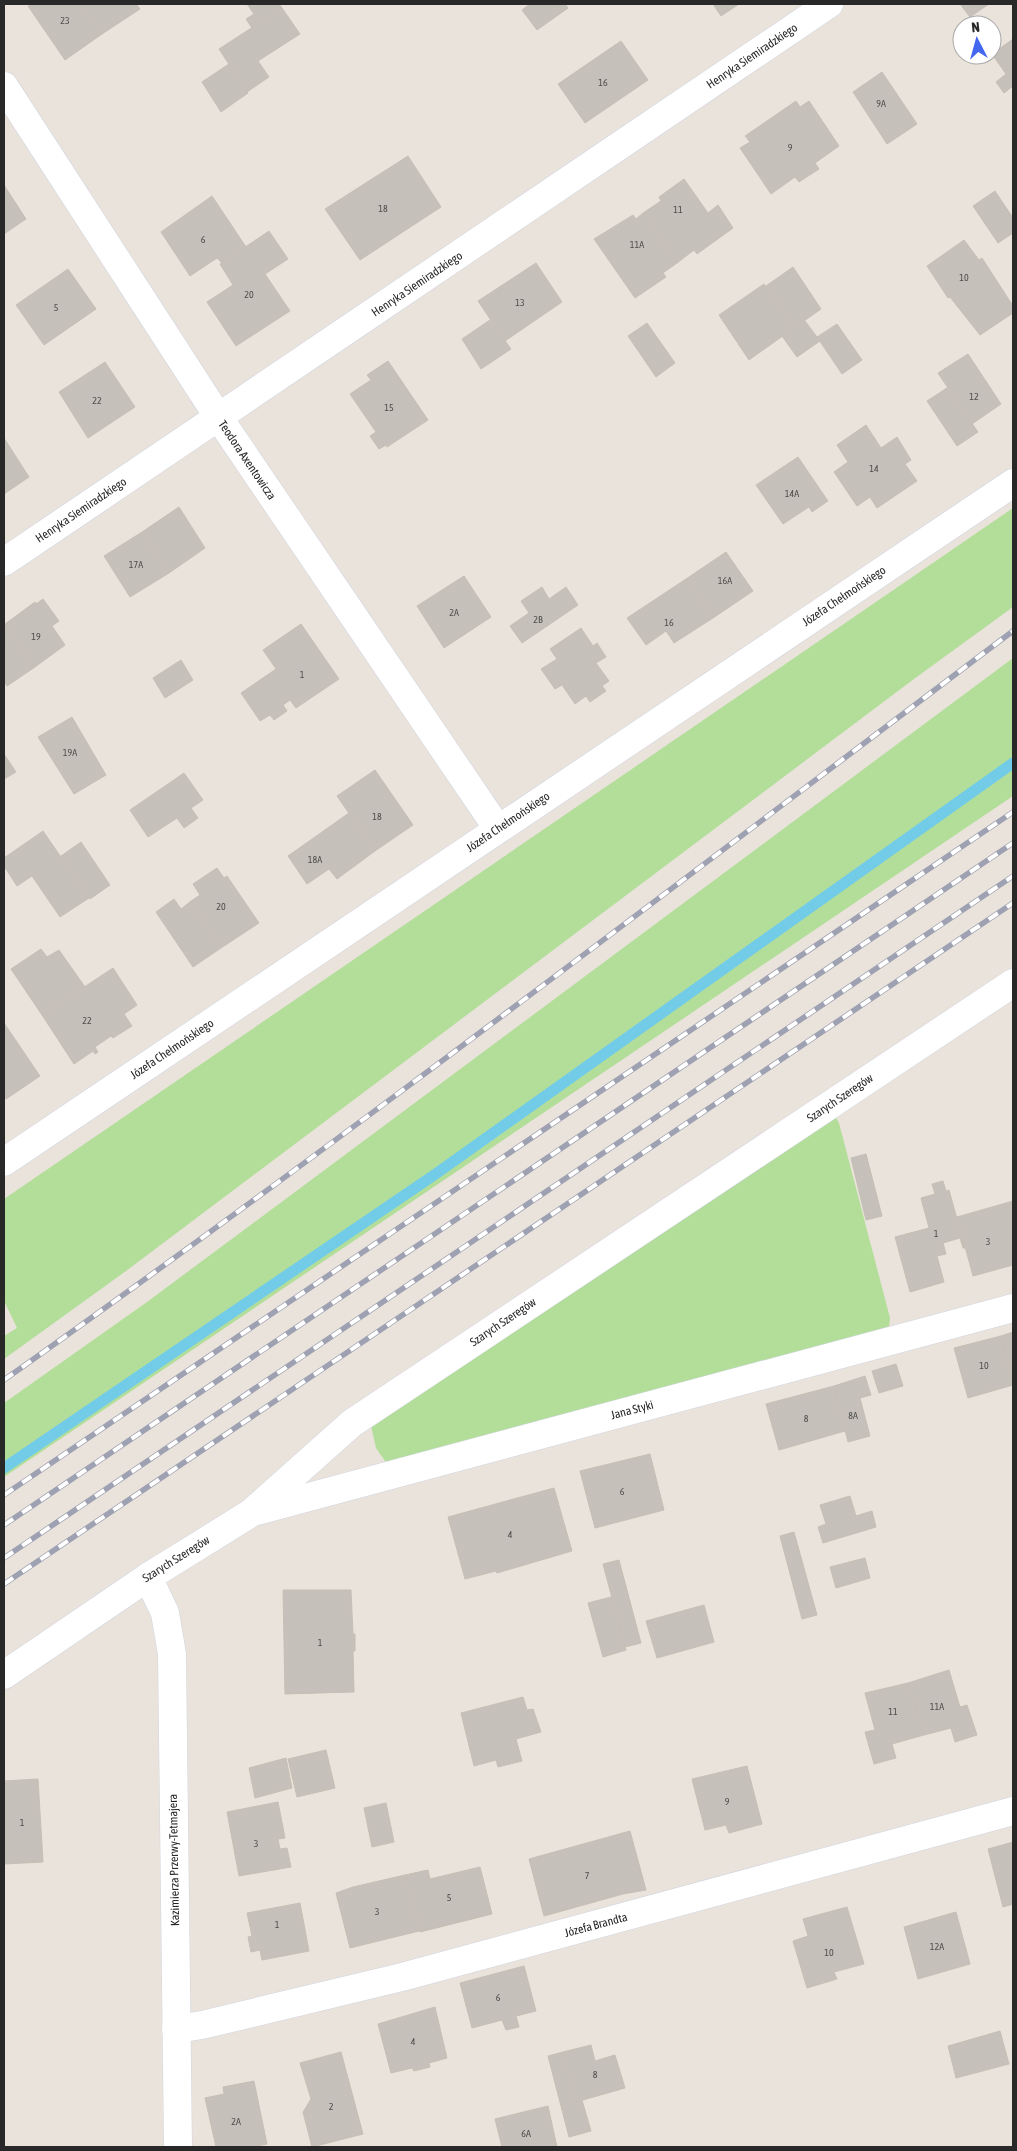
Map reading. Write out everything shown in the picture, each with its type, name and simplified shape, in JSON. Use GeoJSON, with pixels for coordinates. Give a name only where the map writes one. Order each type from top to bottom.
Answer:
{"type":"FeatureCollection","features":[{"type":"Feature","properties":{"kind":"street","name":"Henryka Siemiradzkiego"},"geometry":{"type":"LineString","coordinates":[[4,562],[829,4]]}},
{"type":"Feature","properties":{"kind":"street","name":"Teodora Axentowicza"},"geometry":{"type":"LineString","coordinates":[[4,86],[219,418],[498,828]]}},
{"type":"Feature","properties":{"kind":"street","name":"Józefa Chełmońskiego"},"geometry":{"type":"LineString","coordinates":[[4,1162],[1013,483]]}},
{"type":"Feature","properties":{"kind":"street","name":"Szarych Szeregów"},"geometry":{"type":"LineString","coordinates":[[4,1675],[148,1577],[251,1513],[352,1423],[1013,983]]}},
{"type":"Feature","properties":{"kind":"street","name":"Jana Styki"},"geometry":{"type":"LineString","coordinates":[[251,1513],[1013,1308]]}},
{"type":"Feature","properties":{"kind":"street","name":"Kazimierza Przerwy-Tetmajera"},"geometry":{"type":"LineString","coordinates":[[148,1577],[165,1613],[172,1654],[178,2147]]}},
{"type":"Feature","properties":{"kind":"street","name":"Józefa Brandta"},"geometry":{"type":"LineString","coordinates":[[176,2030],[202,2026],[402,1977],[1013,1811]]}},
{"type":"Feature","properties":{"kind":"green space"},"geometry":{"type":"Polygon","coordinates":[[[1013,508],[1013,607],[914,679],[126,1271],[4,1359],[4,1336],[17,1328],[4,1301],[4,1199],[1013,508]]]}},
{"type":"Feature","properties":{"kind":"green space"},"geometry":{"type":"Polygon","coordinates":[[[1013,658],[1013,796],[4,1477],[4,1403],[147,1302],[1013,658]]]}},
{"type":"Feature","properties":{"kind":"green space"},"geometry":{"type":"Polygon","coordinates":[[[834,1114],[839,1123],[890,1318],[889,1327],[387,1464],[376,1448],[371,1426],[834,1114]]]}},
{"type":"Feature","properties":{"kind":"building"},"geometry":{"type":"Polygon","coordinates":[[[32,4],[81,4],[102,34],[65,60],[28,6],[32,4]]]}},
{"type":"Feature","properties":{"kind":"building"},"geometry":{"type":"Polygon","coordinates":[[[81,4],[136,4],[140,9],[102,34],[81,4]]]}},
{"type":"Feature","properties":{"kind":"building"},"geometry":{"type":"Polygon","coordinates":[[[247,4],[279,4],[282,8],[252,28],[246,19],[254,14],[247,4]]]}},
{"type":"Feature","properties":{"kind":"building"},"geometry":{"type":"Polygon","coordinates":[[[530,4],[565,4],[568,8],[537,30],[522,10],[530,4]]]}},
{"type":"Feature","properties":{"kind":"building"},"geometry":{"type":"Polygon","coordinates":[[[713,4],[739,4],[721,16],[713,4]]]}},
{"type":"Feature","properties":{"kind":"building"},"geometry":{"type":"Polygon","coordinates":[[[960,4],[989,4],[973,15],[968,15],[960,4]]]}},
{"type":"Feature","properties":{"kind":"building"},"geometry":{"type":"Polygon","coordinates":[[[282,8],[300,34],[258,61],[269,77],[247,92],[219,49],[282,8]]]}},
{"type":"Feature","properties":{"kind":"building"},"geometry":{"type":"Polygon","coordinates":[[[1013,39],[1013,86],[1004,93],[996,82],[1006,74],[1000,65],[1002,65],[1002,47],[1013,39]]]}},
{"type":"Feature","properties":{"kind":"building"},"geometry":{"type":"Polygon","coordinates":[[[621,41],[648,80],[585,123],[558,84],[621,41]]]}},
{"type":"Feature","properties":{"kind":"building"},"geometry":{"type":"Polygon","coordinates":[[[229,64],[248,93],[221,112],[202,82],[229,64]]]}},
{"type":"Feature","properties":{"kind":"building"},"geometry":{"type":"Polygon","coordinates":[[[882,72],[917,124],[887,144],[853,92],[882,72]]]}},
{"type":"Feature","properties":{"kind":"building"},"geometry":{"type":"Polygon","coordinates":[[[796,101],[800,107],[809,101],[839,146],[815,163],[819,169],[799,182],[795,177],[771,194],[740,148],[750,142],[745,136],[796,101]]]}},
{"type":"Feature","properties":{"kind":"building"},"geometry":{"type":"Polygon","coordinates":[[[408,156],[441,207],[360,260],[325,209],[408,156]]]}},
{"type":"Feature","properties":{"kind":"building"},"geometry":{"type":"Polygon","coordinates":[[[684,179],[708,213],[718,205],[733,228],[697,254],[694,250],[677,263],[643,213],[661,201],[659,197],[684,179]]]}},
{"type":"Feature","properties":{"kind":"building"},"geometry":{"type":"Polygon","coordinates":[[[4,185],[26,219],[4,234],[4,185]]]}},
{"type":"Feature","properties":{"kind":"building"},"geometry":{"type":"Polygon","coordinates":[[[995,191],[1013,218],[1013,233],[998,243],[973,206],[995,191]]]}},
{"type":"Feature","properties":{"kind":"building"},"geometry":{"type":"Polygon","coordinates":[[[212,196],[246,247],[222,263],[217,258],[190,276],[161,232],[212,196]]]}},
{"type":"Feature","properties":{"kind":"building"},"geometry":{"type":"Polygon","coordinates":[[[643,213],[677,263],[663,273],[666,277],[635,298],[594,239],[633,215],[636,219],[643,213]]]}},
{"type":"Feature","properties":{"kind":"building"},"geometry":{"type":"Polygon","coordinates":[[[269,231],[288,259],[265,274],[290,311],[236,346],[207,302],[233,285],[220,264],[269,231]]]}},
{"type":"Feature","properties":{"kind":"building"},"geometry":{"type":"Polygon","coordinates":[[[964,240],[979,260],[982,258],[1013,306],[1013,313],[980,335],[950,297],[948,298],[927,266],[964,240]]]}},
{"type":"Feature","properties":{"kind":"building"},"geometry":{"type":"Polygon","coordinates":[[[536,263],[562,302],[505,341],[478,301],[536,263]]]}},
{"type":"Feature","properties":{"kind":"building"},"geometry":{"type":"Polygon","coordinates":[[[793,267],[821,309],[794,328],[766,286],[793,267]]]}},
{"type":"Feature","properties":{"kind":"building"},"geometry":{"type":"Polygon","coordinates":[[[68,269],[96,309],[44,345],[16,305],[68,269]]]}},
{"type":"Feature","properties":{"kind":"building"},"geometry":{"type":"Polygon","coordinates":[[[764,284],[794,328],[749,360],[719,315],[764,284]]]}},
{"type":"Feature","properties":{"kind":"building"},"geometry":{"type":"Polygon","coordinates":[[[490,320],[511,349],[481,369],[462,339],[490,320]]]}},
{"type":"Feature","properties":{"kind":"building"},"geometry":{"type":"Polygon","coordinates":[[[805,321],[820,341],[797,357],[782,336],[805,321]]]}},
{"type":"Feature","properties":{"kind":"building"},"geometry":{"type":"Polygon","coordinates":[[[647,323],[675,363],[656,377],[628,336],[647,323]]]}},
{"type":"Feature","properties":{"kind":"building"},"geometry":{"type":"Polygon","coordinates":[[[837,324],[862,360],[842,374],[817,337],[837,324]]]}},
{"type":"Feature","properties":{"kind":"building"},"geometry":{"type":"Polygon","coordinates":[[[968,354],[1001,404],[972,424],[938,373],[968,354]]]}},
{"type":"Feature","properties":{"kind":"building"},"geometry":{"type":"Polygon","coordinates":[[[388,361],[428,420],[387,447],[386,445],[379,449],[370,436],[376,432],[350,394],[371,380],[367,375],[388,361]]]}},
{"type":"Feature","properties":{"kind":"building"},"geometry":{"type":"Polygon","coordinates":[[[105,362],[135,407],[88,438],[59,392],[105,362]]]}},
{"type":"Feature","properties":{"kind":"building"},"geometry":{"type":"Polygon","coordinates":[[[947,388],[978,432],[957,446],[927,401],[947,388]]]}},
{"type":"Feature","properties":{"kind":"building"},"geometry":{"type":"Polygon","coordinates":[[[866,425],[881,448],[897,437],[911,460],[905,464],[917,481],[877,508],[870,497],[857,506],[834,472],[848,462],[837,445],[866,425]]]}},
{"type":"Feature","properties":{"kind":"building"},"geometry":{"type":"Polygon","coordinates":[[[4,438],[29,477],[4,494],[4,438]]]}},
{"type":"Feature","properties":{"kind":"building"},"geometry":{"type":"Polygon","coordinates":[[[798,457],[828,501],[812,512],[809,507],[783,524],[756,485],[798,457]]]}},
{"type":"Feature","properties":{"kind":"building"},"geometry":{"type":"Polygon","coordinates":[[[179,507],[205,548],[169,573],[142,532],[179,507]]]}},
{"type":"Feature","properties":{"kind":"building"},"geometry":{"type":"Polygon","coordinates":[[[142,532],[169,573],[130,597],[104,556],[142,532]]]}},
{"type":"Feature","properties":{"kind":"building"},"geometry":{"type":"Polygon","coordinates":[[[726,552],[753,591],[713,618],[686,579],[726,552]]]}},
{"type":"Feature","properties":{"kind":"building"},"geometry":{"type":"Polygon","coordinates":[[[464,576],[491,617],[444,648],[417,606],[464,576]]]}},
{"type":"Feature","properties":{"kind":"building"},"geometry":{"type":"Polygon","coordinates":[[[686,579],[713,618],[674,643],[666,631],[646,645],[627,618],[686,579]]]}},
{"type":"Feature","properties":{"kind":"building"},"geometry":{"type":"Polygon","coordinates":[[[542,587],[549,599],[566,587],[578,605],[522,643],[510,626],[529,613],[521,601],[542,587]]]}},
{"type":"Feature","properties":{"kind":"building"},"geometry":{"type":"Polygon","coordinates":[[[43,599],[59,621],[52,626],[65,645],[35,667],[5,624],[35,602],[36,604],[43,599]]]}},
{"type":"Feature","properties":{"kind":"building"},"geometry":{"type":"Polygon","coordinates":[[[5,624],[35,667],[7,686],[4,681],[5,624]]]}},
{"type":"Feature","properties":{"kind":"building"},"geometry":{"type":"Polygon","coordinates":[[[301,624],[339,679],[296,708],[290,700],[283,705],[287,711],[274,720],[270,715],[260,721],[241,693],[276,669],[263,650],[301,624]]]}},
{"type":"Feature","properties":{"kind":"building"},"geometry":{"type":"Polygon","coordinates":[[[581,628],[593,646],[597,643],[606,657],[596,663],[609,681],[602,686],[606,691],[590,702],[586,696],[575,704],[562,685],[555,689],[541,669],[557,659],[550,649],[581,628]]]}},
{"type":"Feature","properties":{"kind":"building"},"geometry":{"type":"Polygon","coordinates":[[[181,660],[193,680],[165,698],[153,678],[181,660]]]}},
{"type":"Feature","properties":{"kind":"building"},"geometry":{"type":"Polygon","coordinates":[[[72,717],[106,775],[74,794],[38,737],[72,717]]]}},
{"type":"Feature","properties":{"kind":"building"},"geometry":{"type":"Polygon","coordinates":[[[4,754],[16,772],[4,779],[4,754]]]}},
{"type":"Feature","properties":{"kind":"building"},"geometry":{"type":"Polygon","coordinates":[[[375,770],[413,825],[375,851],[337,796],[375,770]]]}},
{"type":"Feature","properties":{"kind":"building"},"geometry":{"type":"Polygon","coordinates":[[[184,773],[203,800],[191,808],[198,818],[184,828],[177,818],[148,837],[130,810],[184,773]]]}},
{"type":"Feature","properties":{"kind":"building"},"geometry":{"type":"Polygon","coordinates":[[[349,813],[375,851],[337,879],[329,869],[307,884],[288,856],[349,813]]]}},
{"type":"Feature","properties":{"kind":"building"},"geometry":{"type":"Polygon","coordinates":[[[43,831],[89,898],[60,917],[32,876],[17,886],[4,866],[4,858],[43,831]]]}},
{"type":"Feature","properties":{"kind":"building"},"geometry":{"type":"Polygon","coordinates":[[[81,842],[110,885],[90,899],[61,856],[81,842]]]}},
{"type":"Feature","properties":{"kind":"building"},"geometry":{"type":"Polygon","coordinates":[[[217,868],[224,878],[227,876],[259,923],[221,948],[191,901],[200,895],[193,884],[217,868]]]}},
{"type":"Feature","properties":{"kind":"building"},"geometry":{"type":"Polygon","coordinates":[[[174,899],[181,909],[191,901],[221,948],[193,967],[156,912],[174,899]]]}},
{"type":"Feature","properties":{"kind":"building"},"geometry":{"type":"Polygon","coordinates":[[[41,949],[47,957],[59,950],[85,987],[42,1015],[11,969],[41,949]]]}},
{"type":"Feature","properties":{"kind":"building"},"geometry":{"type":"Polygon","coordinates":[[[113,968],[137,1005],[124,1014],[132,1026],[113,1038],[111,1036],[95,1047],[98,1052],[95,1054],[93,1051],[74,1064],[42,1015],[113,968]]]}},
{"type":"Feature","properties":{"kind":"building"},"geometry":{"type":"Polygon","coordinates":[[[4,1023],[40,1076],[6,1099],[4,1096],[4,1023]]]}},
{"type":"Feature","properties":{"kind":"building"},"geometry":{"type":"Polygon","coordinates":[[[866,1154],[882,1216],[866,1220],[851,1158],[866,1154]]]}},
{"type":"Feature","properties":{"kind":"building"},"geometry":{"type":"Polygon","coordinates":[[[943,1181],[946,1191],[949,1190],[965,1248],[963,1248],[960,1238],[943,1243],[946,1254],[937,1256],[944,1282],[910,1292],[895,1237],[929,1228],[921,1198],[935,1194],[932,1184],[943,1181]]]}},
{"type":"Feature","properties":{"kind":"building"},"geometry":{"type":"Polygon","coordinates":[[[1013,1201],[1013,1265],[973,1276],[957,1217],[1013,1201]]]}},
{"type":"Feature","properties":{"kind":"building"},"geometry":{"type":"Polygon","coordinates":[[[1013,1332],[1013,1382],[1001,1336],[1013,1332]]]}},
{"type":"Feature","properties":{"kind":"building"},"geometry":{"type":"Polygon","coordinates":[[[1001,1336],[1013,1385],[968,1398],[954,1348],[1001,1336]]]}},
{"type":"Feature","properties":{"kind":"building"},"geometry":{"type":"Polygon","coordinates":[[[896,1364],[903,1386],[879,1393],[872,1371],[896,1364]]]}},
{"type":"Feature","properties":{"kind":"building"},"geometry":{"type":"Polygon","coordinates":[[[865,1376],[871,1395],[860,1398],[870,1436],[848,1442],[834,1386],[865,1376]]]}},
{"type":"Feature","properties":{"kind":"building"},"geometry":{"type":"Polygon","coordinates":[[[834,1386],[845,1431],[779,1450],[766,1404],[834,1386]]]}},
{"type":"Feature","properties":{"kind":"building"},"geometry":{"type":"Polygon","coordinates":[[[650,1454],[664,1510],[595,1528],[580,1471],[650,1454]]]}},
{"type":"Feature","properties":{"kind":"building"},"geometry":{"type":"Polygon","coordinates":[[[554,1488],[572,1551],[497,1573],[496,1571],[465,1579],[448,1517],[554,1488]]]}},
{"type":"Feature","properties":{"kind":"building"},"geometry":{"type":"Polygon","coordinates":[[[850,1496],[856,1516],[872,1511],[876,1527],[823,1543],[818,1527],[826,1524],[820,1505],[850,1496]]]}},
{"type":"Feature","properties":{"kind":"building"},"geometry":{"type":"Polygon","coordinates":[[[794,1532],[817,1615],[802,1619],[780,1536],[794,1532]]]}},
{"type":"Feature","properties":{"kind":"building"},"geometry":{"type":"Polygon","coordinates":[[[865,1558],[870,1578],[836,1588],[830,1567],[865,1558]]]}},
{"type":"Feature","properties":{"kind":"building"},"geometry":{"type":"Polygon","coordinates":[[[619,1560],[641,1643],[625,1647],[603,1564],[619,1560]]]}},
{"type":"Feature","properties":{"kind":"building"},"geometry":{"type":"Polygon","coordinates":[[[283,1590],[351,1590],[353,1634],[355,1634],[355,1651],[353,1651],[354,1692],[285,1694],[283,1590]]]}},
{"type":"Feature","properties":{"kind":"building"},"geometry":{"type":"Polygon","coordinates":[[[611,1597],[626,1650],[603,1657],[588,1603],[611,1597]]]}},
{"type":"Feature","properties":{"kind":"building"},"geometry":{"type":"Polygon","coordinates":[[[704,1605],[714,1642],[657,1658],[646,1621],[704,1605]]]}},
{"type":"Feature","properties":{"kind":"building"},"geometry":{"type":"Polygon","coordinates":[[[949,1670],[960,1707],[967,1705],[977,1735],[955,1742],[951,1728],[924,1735],[908,1683],[949,1670]]]}},
{"type":"Feature","properties":{"kind":"building"},"geometry":{"type":"Polygon","coordinates":[[[908,1683],[924,1735],[892,1744],[896,1758],[874,1764],[865,1732],[875,1730],[865,1693],[908,1683]]]}},
{"type":"Feature","properties":{"kind":"building"},"geometry":{"type":"Polygon","coordinates":[[[523,1697],[527,1710],[533,1709],[541,1732],[516,1739],[522,1761],[498,1767],[496,1760],[474,1766],[461,1713],[523,1697]]]}},
{"type":"Feature","properties":{"kind":"building"},"geometry":{"type":"Polygon","coordinates":[[[326,1750],[335,1788],[297,1797],[288,1759],[326,1750]]]}},
{"type":"Feature","properties":{"kind":"building"},"geometry":{"type":"Polygon","coordinates":[[[286,1758],[292,1788],[255,1798],[249,1768],[286,1758]]]}},
{"type":"Feature","properties":{"kind":"building"},"geometry":{"type":"Polygon","coordinates":[[[747,1766],[762,1824],[729,1833],[726,1825],[705,1830],[692,1779],[747,1766]]]}},
{"type":"Feature","properties":{"kind":"building"},"geometry":{"type":"Polygon","coordinates":[[[38,1779],[43,1862],[4,1864],[4,1781],[38,1779]]]}},
{"type":"Feature","properties":{"kind":"building"},"geometry":{"type":"Polygon","coordinates":[[[278,1802],[285,1838],[278,1839],[280,1849],[287,1848],[291,1867],[239,1876],[227,1812],[278,1802]]]}},
{"type":"Feature","properties":{"kind":"building"},"geometry":{"type":"Polygon","coordinates":[[[386,1803],[394,1842],[372,1847],[364,1808],[386,1803]]]}},
{"type":"Feature","properties":{"kind":"building"},"geometry":{"type":"Polygon","coordinates":[[[630,1831],[646,1890],[623,1894],[544,1916],[529,1859],[630,1831]]]}},
{"type":"Feature","properties":{"kind":"building"},"geometry":{"type":"Polygon","coordinates":[[[1013,1842],[1013,1904],[1003,1907],[988,1849],[1013,1842]]]}},
{"type":"Feature","properties":{"kind":"building"},"geometry":{"type":"Polygon","coordinates":[[[480,1867],[492,1914],[420,1932],[405,1875],[428,1870],[430,1879],[480,1867]]]}},
{"type":"Feature","properties":{"kind":"building"},"geometry":{"type":"Polygon","coordinates":[[[405,1875],[419,1931],[350,1948],[336,1893],[353,1887],[405,1875]]]}},
{"type":"Feature","properties":{"kind":"building"},"geometry":{"type":"Polygon","coordinates":[[[300,1903],[309,1951],[262,1960],[260,1950],[251,1952],[248,1937],[252,1936],[247,1913],[300,1903]]]}},
{"type":"Feature","properties":{"kind":"building"},"geometry":{"type":"Polygon","coordinates":[[[847,1907],[864,1964],[834,1972],[837,1979],[807,1988],[793,1941],[808,1936],[803,1919],[847,1907]]]}},
{"type":"Feature","properties":{"kind":"building"},"geometry":{"type":"Polygon","coordinates":[[[956,1912],[970,1964],[918,1979],[904,1927],[956,1912]]]}},
{"type":"Feature","properties":{"kind":"building"},"geometry":{"type":"Polygon","coordinates":[[[524,1966],[536,2011],[516,2016],[519,2027],[506,2030],[502,2020],[472,2028],[460,1983],[524,1966]]]}},
{"type":"Feature","properties":{"kind":"building"},"geometry":{"type":"Polygon","coordinates":[[[435,2007],[447,2058],[429,2063],[430,2067],[414,2071],[412,2068],[391,2073],[378,2024],[435,2007]]]}},
{"type":"Feature","properties":{"kind":"building"},"geometry":{"type":"Polygon","coordinates":[[[1000,2031],[1009,2064],[956,2078],[948,2046],[1000,2031]]]}},
{"type":"Feature","properties":{"kind":"building"},"geometry":{"type":"Polygon","coordinates":[[[591,2045],[595,2061],[615,2055],[625,2088],[576,2102],[563,2052],[591,2045]]]}},
{"type":"Feature","properties":{"kind":"building"},"geometry":{"type":"Polygon","coordinates":[[[341,2052],[363,2134],[312,2147],[303,2112],[311,2099],[300,2063],[341,2052]]]}},
{"type":"Feature","properties":{"kind":"building"},"geometry":{"type":"Polygon","coordinates":[[[563,2052],[576,2102],[582,2100],[591,2131],[569,2137],[548,2056],[563,2052]]]}},
{"type":"Feature","properties":{"kind":"building"},"geometry":{"type":"Polygon","coordinates":[[[254,2081],[267,2144],[252,2147],[216,2147],[205,2098],[224,2094],[223,2087],[254,2081]]]}},
{"type":"Feature","properties":{"kind":"building"},"geometry":{"type":"Polygon","coordinates":[[[548,2106],[557,2147],[502,2147],[495,2119],[548,2106]]]}},
{"type":"Feature","properties":{"kind":"waterway"},"geometry":{"type":"LineString","coordinates":[[4,1468],[437,1173],[1013,763]]}},
{"type":"Feature","properties":{"kind":"railway"},"geometry":{"type":"LineString","coordinates":[[4,1380],[132,1289],[385,1103],[1013,631]]}},
{"type":"Feature","properties":{"kind":"railway"},"geometry":{"type":"LineString","coordinates":[[4,1495],[1013,812]]}},
{"type":"Feature","properties":{"kind":"railway"},"geometry":{"type":"LineString","coordinates":[[4,1525],[1013,843]]}},
{"type":"Feature","properties":{"kind":"railway"},"geometry":{"type":"LineString","coordinates":[[4,1558],[1013,876]]}},
{"type":"Feature","properties":{"kind":"railway"},"geometry":{"type":"LineString","coordinates":[[4,1584],[1013,903]]}}]}
